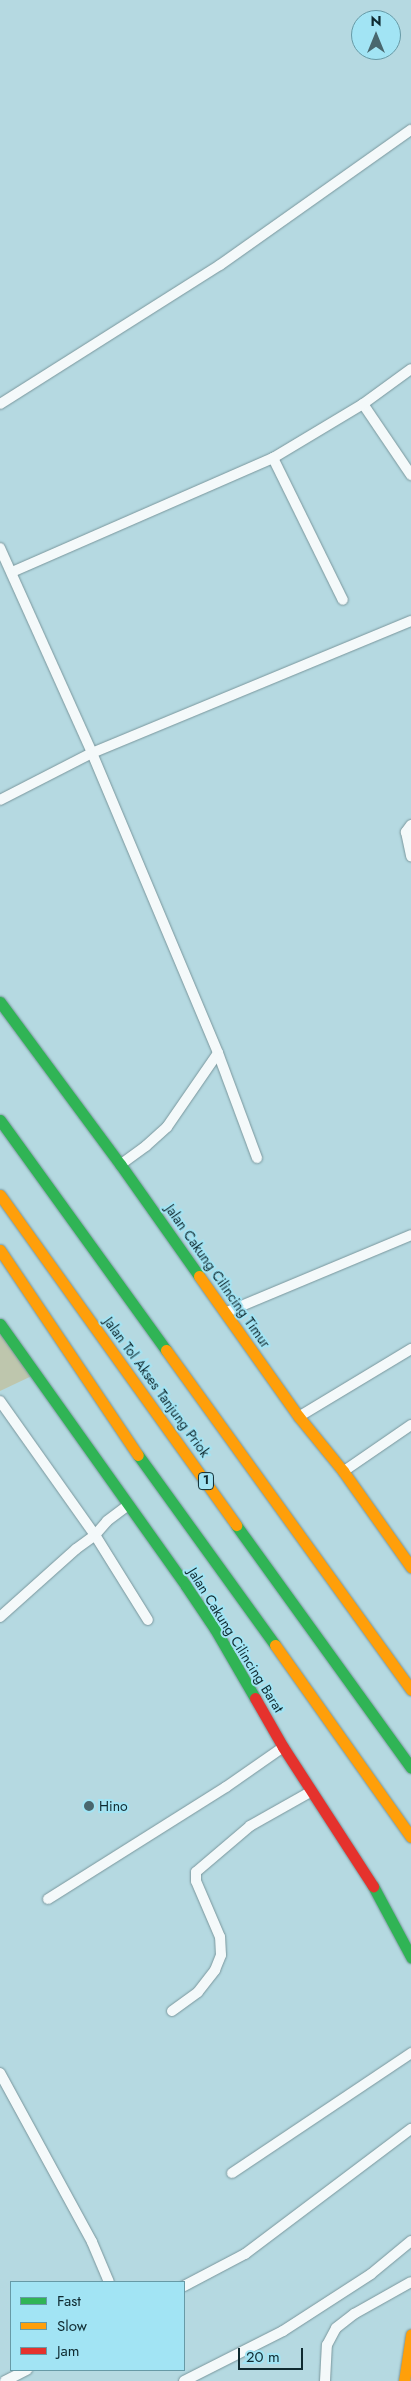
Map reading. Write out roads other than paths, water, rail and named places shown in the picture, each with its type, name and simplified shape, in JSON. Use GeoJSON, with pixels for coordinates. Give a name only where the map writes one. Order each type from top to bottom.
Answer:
{"type":"FeatureCollection","features":[{"type":"Feature","properties":{"kind":"highway","name":"Jalan Cakung Cilincing Timur"},"geometry":{"type":"LineString","coordinates":[[0,1002],[120,1164],[299,1416],[343,1471],[411,1567]]}},
{"type":"Feature","properties":{"kind":"highway","name":"Jalan Tol Akses Tanjung Priok"},"geometry":{"type":"LineString","coordinates":[[0,1120],[411,1690]]}},
{"type":"Feature","properties":{"kind":"highway","name":"Jalan Tol Akses Tanjung Priok"},"geometry":{"type":"LineString","coordinates":[[0,1195],[411,1768]]}},
{"type":"Feature","properties":{"kind":"highway"},"geometry":{"type":"LineString","coordinates":[[0,1250],[104,1407],[411,1837]]}},
{"type":"Feature","properties":{"kind":"highway","name":"Jalan Cakung Cilincing Barat"},"geometry":{"type":"LineString","coordinates":[[0,1324],[210,1622],[311,1792],[370,1881],[411,1957]]}},
{"type":"Feature","properties":{"kind":"highway"},"geometry":{"type":"LineString","coordinates":[[376,1641],[411,1678]]}},
{"type":"Feature","properties":{"kind":"highway"},"geometry":{"type":"LineString","coordinates":[[404,2381],[411,2335]]}},
{"type":"Feature","properties":{"kind":"lane"},"geometry":{"type":"LineString","coordinates":[[0,404],[220,265],[411,130]]}},
{"type":"Feature","properties":{"kind":"lane"},"geometry":{"type":"LineString","coordinates":[[12,572],[273,458],[363,404],[411,370]]}},
{"type":"Feature","properties":{"kind":"lane"},"geometry":{"type":"LineString","coordinates":[[363,404],[411,475]]}},
{"type":"Feature","properties":{"kind":"lane"},"geometry":{"type":"LineString","coordinates":[[273,458],[343,600]]}},
{"type":"Feature","properties":{"kind":"lane"},"geometry":{"type":"LineString","coordinates":[[0,548],[92,753],[218,1053],[258,1158]]}},
{"type":"Feature","properties":{"kind":"lane"},"geometry":{"type":"LineString","coordinates":[[0,800],[92,753],[411,621]]}},
{"type":"Feature","properties":{"kind":"lane"},"geometry":{"type":"LineString","coordinates":[[411,826],[406,832],[411,856]]}},
{"type":"Feature","properties":{"kind":"lane"},"geometry":{"type":"LineString","coordinates":[[120,1164],[146,1146],[167,1126],[218,1053]]}},
{"type":"Feature","properties":{"kind":"lane"},"geometry":{"type":"LineString","coordinates":[[226,1313],[411,1235]]}},
{"type":"Feature","properties":{"kind":"lane"},"geometry":{"type":"LineString","coordinates":[[299,1416],[411,1350]]}},
{"type":"Feature","properties":{"kind":"lane"},"geometry":{"type":"LineString","coordinates":[[0,1400],[95,1535],[148,1620]]}},
{"type":"Feature","properties":{"kind":"lane"},"geometry":{"type":"LineString","coordinates":[[343,1471],[411,1425]]}},
{"type":"Feature","properties":{"kind":"lane"},"geometry":{"type":"LineString","coordinates":[[0,1617],[76,1549],[95,1535],[107,1521],[128,1505]]}},
{"type":"Feature","properties":{"kind":"lane"},"geometry":{"type":"LineString","coordinates":[[48,1899],[226,1787],[284,1747]]}},
{"type":"Feature","properties":{"kind":"lane"},"geometry":{"type":"LineString","coordinates":[[172,2011],[198,1992],[215,1970],[221,1955],[220,1937],[196,1881],[196,1872],[250,1826],[311,1792]]}},
{"type":"Feature","properties":{"kind":"lane"},"geometry":{"type":"LineString","coordinates":[[232,2173],[411,2053]]}},
{"type":"Feature","properties":{"kind":"lane"},"geometry":{"type":"LineString","coordinates":[[0,2073],[92,2242],[109,2281]]}},
{"type":"Feature","properties":{"kind":"lane"},"geometry":{"type":"LineString","coordinates":[[185,2285],[245,2254],[411,2129]]}},
{"type":"Feature","properties":{"kind":"lane"},"geometry":{"type":"LineString","coordinates":[[184,2381],[283,2331],[371,2274],[411,2241]]}},
{"type":"Feature","properties":{"kind":"lane"},"geometry":{"type":"LineString","coordinates":[[325,2381],[327,2345],[336,2328],[354,2314],[411,2282]]}},
{"type":"Feature","properties":{"kind":"lane"},"geometry":{"type":"LineString","coordinates":[[5,2381],[24,2371]]}},
{"type":"Feature","properties":{"kind":"place","name":"Hino"},"geometry":{"type":"Point","coordinates":[89,1806]}}]}
